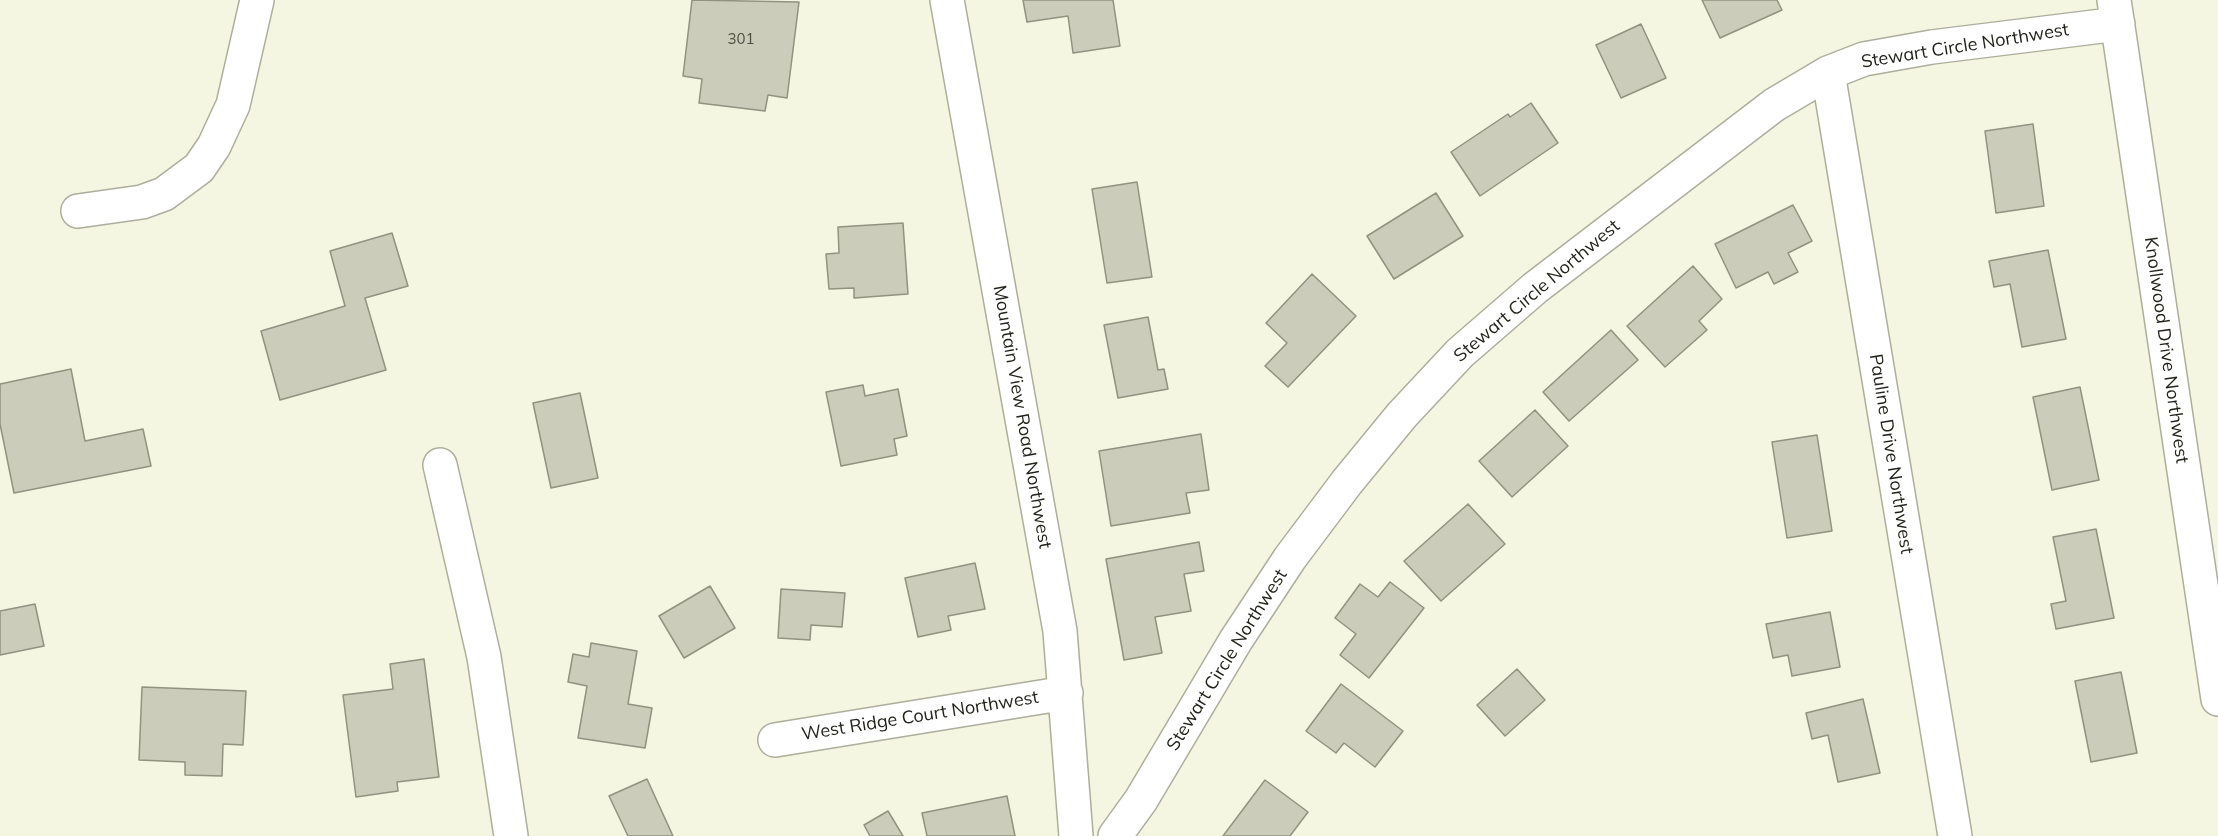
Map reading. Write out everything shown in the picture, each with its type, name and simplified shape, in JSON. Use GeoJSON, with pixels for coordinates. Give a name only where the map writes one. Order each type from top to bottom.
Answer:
{"type":"FeatureCollection","features":[{"type":"Feature","properties":{"kind":"street"},"geometry":{"type":"LineString","coordinates":[[78,211],[142,202],[164,194],[199,168],[214,146],[233,105],[257,0]]}},
{"type":"Feature","properties":{"kind":"street","name":"Mountain View Road Northwest"},"geometry":{"type":"LineString","coordinates":[[948,0],[1060,631],[1076,836]]}},
{"type":"Feature","properties":{"kind":"street","name":"Stewart Circle Northwest"},"geometry":{"type":"LineString","coordinates":[[1115,836],[1141,800],[1236,640],[1290,558],[1347,482],[1409,408],[1460,353],[1535,288],[1774,105],[1828,73],[1864,59],[2116,12]]}},
{"type":"Feature","properties":{"kind":"street","name":"Knollwood Drive Northwest"},"geometry":{"type":"LineString","coordinates":[[2116,12],[2218,699]]}},
{"type":"Feature","properties":{"kind":"street","name":"Pauline Drive Northwest"},"geometry":{"type":"LineString","coordinates":[[1828,73],[1954,836]]}},
{"type":"Feature","properties":{"kind":"street"},"geometry":{"type":"LineString","coordinates":[[440,465],[484,657],[511,836]]}},
{"type":"Feature","properties":{"kind":"street","name":"West Ridge Court Northwest"},"geometry":{"type":"LineString","coordinates":[[775,740],[1066,693]]}},
{"type":"Feature","properties":{"kind":"building"},"geometry":{"type":"Polygon","coordinates":[[[692,0],[799,2],[787,98],[768,95],[765,111],[699,103],[702,79],[683,76],[692,0]]]}},
{"type":"Feature","properties":{"kind":"building"},"geometry":{"type":"Polygon","coordinates":[[[1023,0],[1113,0],[1120,46],[1073,53],[1068,16],[1027,22],[1023,0]]]}},
{"type":"Feature","properties":{"kind":"building"},"geometry":{"type":"Polygon","coordinates":[[[1702,0],[1777,0],[1782,10],[1720,38],[1702,0]]]}},
{"type":"Feature","properties":{"kind":"building"},"geometry":{"type":"Polygon","coordinates":[[[1641,24],[1666,78],[1621,98],[1596,45],[1641,24]]]}},
{"type":"Feature","properties":{"kind":"building"},"geometry":{"type":"Polygon","coordinates":[[[1531,103],[1558,143],[1480,196],[1451,152],[1508,114],[1510,117],[1531,103]]]}},
{"type":"Feature","properties":{"kind":"building"},"geometry":{"type":"Polygon","coordinates":[[[2033,124],[2044,206],[1996,213],[1985,131],[2033,124]]]}},
{"type":"Feature","properties":{"kind":"building"},"geometry":{"type":"Polygon","coordinates":[[[1137,182],[1152,277],[1107,283],[1092,189],[1137,182]]]}},
{"type":"Feature","properties":{"kind":"building"},"geometry":{"type":"Polygon","coordinates":[[[1436,193],[1463,236],[1394,279],[1367,236],[1436,193]]]}},
{"type":"Feature","properties":{"kind":"building"},"geometry":{"type":"Polygon","coordinates":[[[1793,205],[1812,241],[1788,253],[1798,272],[1774,284],[1768,272],[1736,288],[1715,244],[1793,205]]]}},
{"type":"Feature","properties":{"kind":"building"},"geometry":{"type":"Polygon","coordinates":[[[903,223],[908,294],[854,298],[854,288],[829,289],[826,254],[839,253],[838,227],[903,223]]]}},
{"type":"Feature","properties":{"kind":"building"},"geometry":{"type":"Polygon","coordinates":[[[392,233],[408,286],[365,298],[386,370],[280,400],[261,331],[345,306],[330,251],[392,233]]]}},
{"type":"Feature","properties":{"kind":"building"},"geometry":{"type":"Polygon","coordinates":[[[2048,250],[2066,339],[2022,347],[2010,284],[1994,287],[1989,261],[2048,250]]]}},
{"type":"Feature","properties":{"kind":"building"},"geometry":{"type":"Polygon","coordinates":[[[1693,266],[1722,299],[1699,321],[1707,330],[1665,367],[1627,326],[1693,266]]]}},
{"type":"Feature","properties":{"kind":"building"},"geometry":{"type":"Polygon","coordinates":[[[1312,274],[1356,316],[1288,387],[1265,366],[1287,343],[1266,323],[1312,274]]]}},
{"type":"Feature","properties":{"kind":"building"},"geometry":{"type":"Polygon","coordinates":[[[1148,317],[1158,370],[1164,369],[1168,389],[1118,398],[1104,325],[1148,317]]]}},
{"type":"Feature","properties":{"kind":"building"},"geometry":{"type":"Polygon","coordinates":[[[1611,330],[1638,360],[1569,421],[1543,392],[1611,330]]]}},
{"type":"Feature","properties":{"kind":"building"},"geometry":{"type":"Polygon","coordinates":[[[71,369],[85,441],[143,429],[151,466],[14,493],[0,424],[0,384],[71,369]]]}},
{"type":"Feature","properties":{"kind":"building"},"geometry":{"type":"Polygon","coordinates":[[[863,385],[865,396],[898,389],[907,436],[894,439],[897,455],[841,466],[826,392],[863,385]]]}},
{"type":"Feature","properties":{"kind":"building"},"geometry":{"type":"Polygon","coordinates":[[[2080,387],[2099,480],[2052,490],[2033,397],[2080,387]]]}},
{"type":"Feature","properties":{"kind":"building"},"geometry":{"type":"Polygon","coordinates":[[[580,393],[598,478],[551,488],[533,403],[580,393]]]}},
{"type":"Feature","properties":{"kind":"building"},"geometry":{"type":"Polygon","coordinates":[[[1535,410],[1568,446],[1512,497],[1479,461],[1535,410]]]}},
{"type":"Feature","properties":{"kind":"building"},"geometry":{"type":"Polygon","coordinates":[[[1201,434],[1209,490],[1186,493],[1190,513],[1111,526],[1099,451],[1201,434]]]}},
{"type":"Feature","properties":{"kind":"building"},"geometry":{"type":"Polygon","coordinates":[[[1817,435],[1832,531],[1787,538],[1772,442],[1817,435]]]}},
{"type":"Feature","properties":{"kind":"building"},"geometry":{"type":"Polygon","coordinates":[[[1468,504],[1505,544],[1441,601],[1404,561],[1468,504]]]}},
{"type":"Feature","properties":{"kind":"building"},"geometry":{"type":"Polygon","coordinates":[[[2096,529],[2114,618],[2056,629],[2051,604],[2066,601],[2053,537],[2096,529]]]}},
{"type":"Feature","properties":{"kind":"building"},"geometry":{"type":"Polygon","coordinates":[[[1199,542],[1204,571],[1184,574],[1191,611],[1155,617],[1162,653],[1124,660],[1106,559],[1199,542]]]}},
{"type":"Feature","properties":{"kind":"building"},"geometry":{"type":"Polygon","coordinates":[[[975,563],[985,609],[948,616],[951,630],[918,637],[905,578],[975,563]]]}},
{"type":"Feature","properties":{"kind":"building"},"geometry":{"type":"Polygon","coordinates":[[[1390,582],[1424,608],[1369,678],[1340,655],[1356,634],[1335,618],[1360,584],[1378,597],[1390,582]]]}},
{"type":"Feature","properties":{"kind":"building"},"geometry":{"type":"Polygon","coordinates":[[[710,586],[735,628],[684,658],[659,616],[710,586]]]}},
{"type":"Feature","properties":{"kind":"building"},"geometry":{"type":"Polygon","coordinates":[[[781,589],[845,593],[842,627],[811,625],[810,640],[778,638],[781,589]]]}},
{"type":"Feature","properties":{"kind":"building"},"geometry":{"type":"Polygon","coordinates":[[[35,604],[44,646],[0,655],[0,611],[35,604]]]}},
{"type":"Feature","properties":{"kind":"building"},"geometry":{"type":"Polygon","coordinates":[[[1830,612],[1840,667],[1792,676],[1788,655],[1773,658],[1766,624],[1830,612]]]}},
{"type":"Feature","properties":{"kind":"building"},"geometry":{"type":"Polygon","coordinates":[[[591,643],[637,651],[628,704],[652,708],[645,748],[578,738],[587,686],[568,682],[573,654],[589,657],[591,643]]]}},
{"type":"Feature","properties":{"kind":"building"},"geometry":{"type":"Polygon","coordinates":[[[424,659],[439,777],[397,782],[398,791],[356,797],[343,695],[393,689],[390,664],[424,659]]]}},
{"type":"Feature","properties":{"kind":"building"},"geometry":{"type":"Polygon","coordinates":[[[1517,669],[1545,700],[1505,736],[1477,705],[1517,669]]]}},
{"type":"Feature","properties":{"kind":"building"},"geometry":{"type":"Polygon","coordinates":[[[2121,672],[2137,753],[2091,762],[2075,681],[2121,672]]]}},
{"type":"Feature","properties":{"kind":"building"},"geometry":{"type":"Polygon","coordinates":[[[1341,684],[1403,731],[1375,767],[1344,743],[1336,753],[1306,731],[1341,684]]]}},
{"type":"Feature","properties":{"kind":"building"},"geometry":{"type":"Polygon","coordinates":[[[142,687],[246,691],[243,745],[223,744],[222,776],[185,775],[185,762],[139,760],[142,687]]]}},
{"type":"Feature","properties":{"kind":"building"},"geometry":{"type":"Polygon","coordinates":[[[1863,699],[1880,773],[1838,782],[1828,735],[1812,739],[1806,713],[1863,699]]]}},
{"type":"Feature","properties":{"kind":"building"},"geometry":{"type":"Polygon","coordinates":[[[647,779],[673,836],[628,836],[609,796],[647,779]]]}},
{"type":"Feature","properties":{"kind":"building"},"geometry":{"type":"Polygon","coordinates":[[[1265,780],[1308,812],[1290,836],[1223,836],[1265,780]]]}},
{"type":"Feature","properties":{"kind":"building"},"geometry":{"type":"Polygon","coordinates":[[[1007,796],[1015,836],[927,836],[922,813],[1007,796]]]}},
{"type":"Feature","properties":{"kind":"building"},"geometry":{"type":"Polygon","coordinates":[[[888,811],[903,836],[870,836],[864,825],[888,811]]]}}]}
